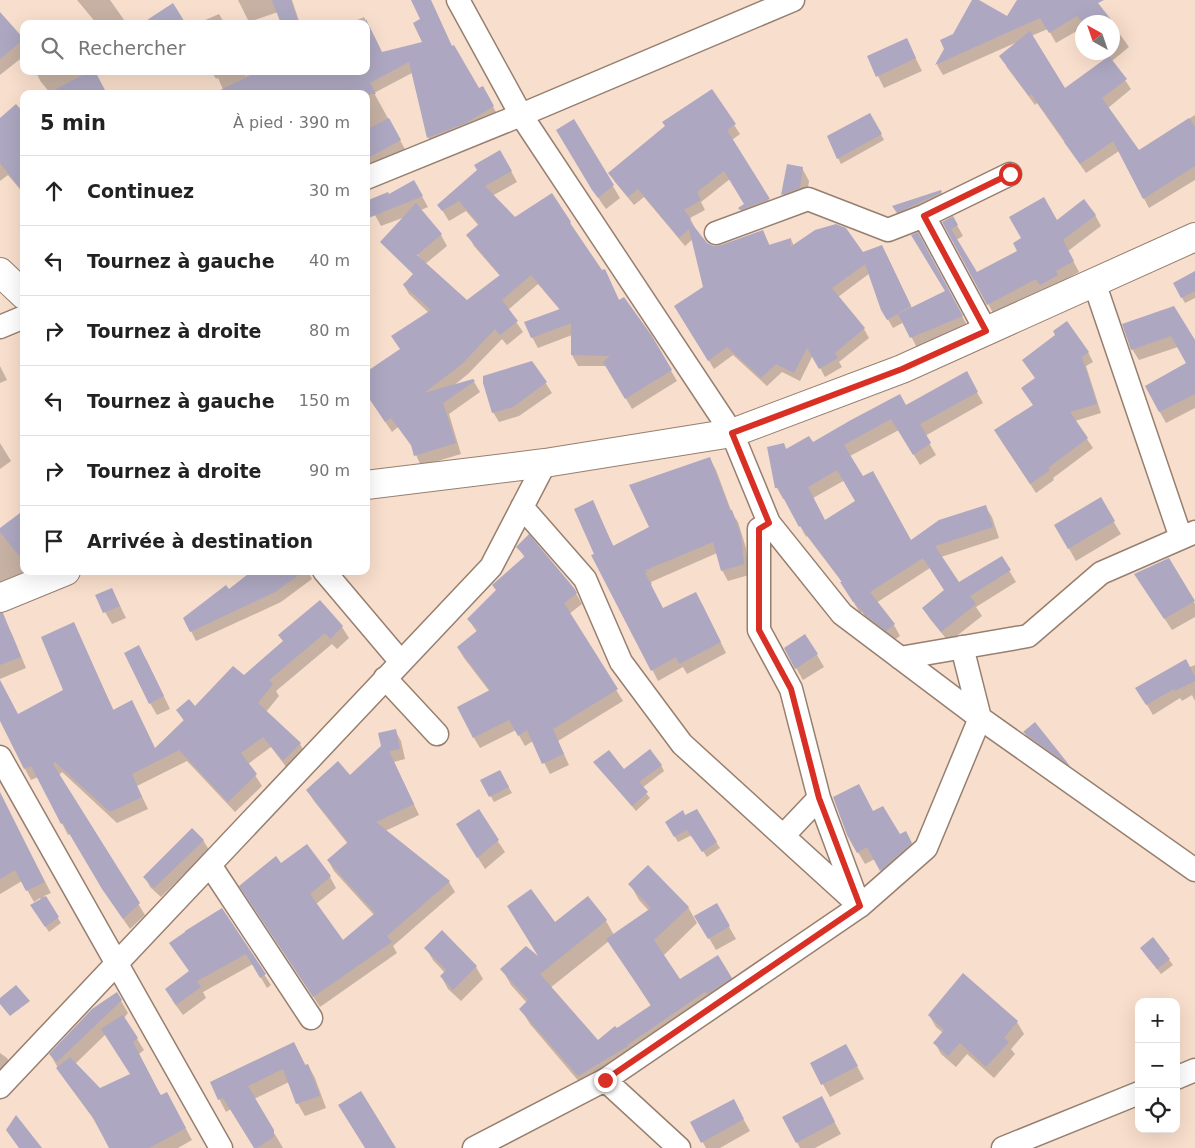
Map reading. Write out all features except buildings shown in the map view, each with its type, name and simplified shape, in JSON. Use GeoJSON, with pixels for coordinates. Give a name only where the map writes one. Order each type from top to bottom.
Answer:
{"type":"FeatureCollection","features":[{"type":"Feature","properties":{"kind":"main road"},"geometry":{"type":"LineString","coordinates":[[370,485],[545,463],[732,433],[902,369],[1195,237]]}},
{"type":"Feature","properties":{"kind":"main road"},"geometry":{"type":"LineString","coordinates":[[0,272],[20,291]]}},
{"type":"Feature","properties":{"kind":"main road"},"geometry":{"type":"LineString","coordinates":[[0,598],[56,575]]}},
{"type":"Feature","properties":{"kind":"street"},"geometry":{"type":"LineString","coordinates":[[458,0],[521,115],[732,433],[769,523],[842,614],[980,718],[1195,870]]}},
{"type":"Feature","properties":{"kind":"street"},"geometry":{"type":"LineString","coordinates":[[370,176],[793,0]]}},
{"type":"Feature","properties":{"kind":"street"},"geometry":{"type":"LineString","coordinates":[[716,233],[808,199],[888,230],[924,216],[1010,174]]}},
{"type":"Feature","properties":{"kind":"street"},"geometry":{"type":"LineString","coordinates":[[924,216],[986,331]]}},
{"type":"Feature","properties":{"kind":"street"},"geometry":{"type":"LineString","coordinates":[[900,658],[1028,636],[1101,573],[1188,535],[1094,282]]}},
{"type":"Feature","properties":{"kind":"street"},"geometry":{"type":"LineString","coordinates":[[0,327],[20,319]]}},
{"type":"Feature","properties":{"kind":"street"},"geometry":{"type":"LineString","coordinates":[[0,1086],[491,567],[545,463]]}},
{"type":"Feature","properties":{"kind":"street"},"geometry":{"type":"LineString","coordinates":[[522,507],[585,579],[621,662],[682,744],[860,906]]}},
{"type":"Feature","properties":{"kind":"street"},"geometry":{"type":"LineString","coordinates":[[769,523],[759,529],[759,630],[791,689],[819,798],[860,906]]}},
{"type":"Feature","properties":{"kind":"street"},"geometry":{"type":"LineString","coordinates":[[327,575],[401,662]]}},
{"type":"Feature","properties":{"kind":"street"},"geometry":{"type":"LineString","coordinates":[[474,1148],[605,1080],[860,906],[926,848],[980,718],[962,647]]}},
{"type":"Feature","properties":{"kind":"street"},"geometry":{"type":"LineString","coordinates":[[386,678],[437,734]]}},
{"type":"Feature","properties":{"kind":"street"},"geometry":{"type":"LineString","coordinates":[[0,757],[221,1148]]}},
{"type":"Feature","properties":{"kind":"street"},"geometry":{"type":"LineString","coordinates":[[783,836],[819,798]]}},
{"type":"Feature","properties":{"kind":"street"},"geometry":{"type":"LineString","coordinates":[[210,865],[311,1018]]}},
{"type":"Feature","properties":{"kind":"street"},"geometry":{"type":"LineString","coordinates":[[1180,1076],[1195,1070]]}},
{"type":"Feature","properties":{"kind":"street"},"geometry":{"type":"LineString","coordinates":[[605,1080],[679,1148]]}},
{"type":"Feature","properties":{"kind":"street"},"geometry":{"type":"LineString","coordinates":[[1003,1148],[1135,1095]]}},
{"type":"Feature","properties":{"kind":"route"},"geometry":{"type":"LineString","coordinates":[[605,1080],[860,906],[819,798],[791,689],[759,630],[759,529],[769,523],[732,433],[902,369],[986,331],[924,216],[1010,174]]}}]}
